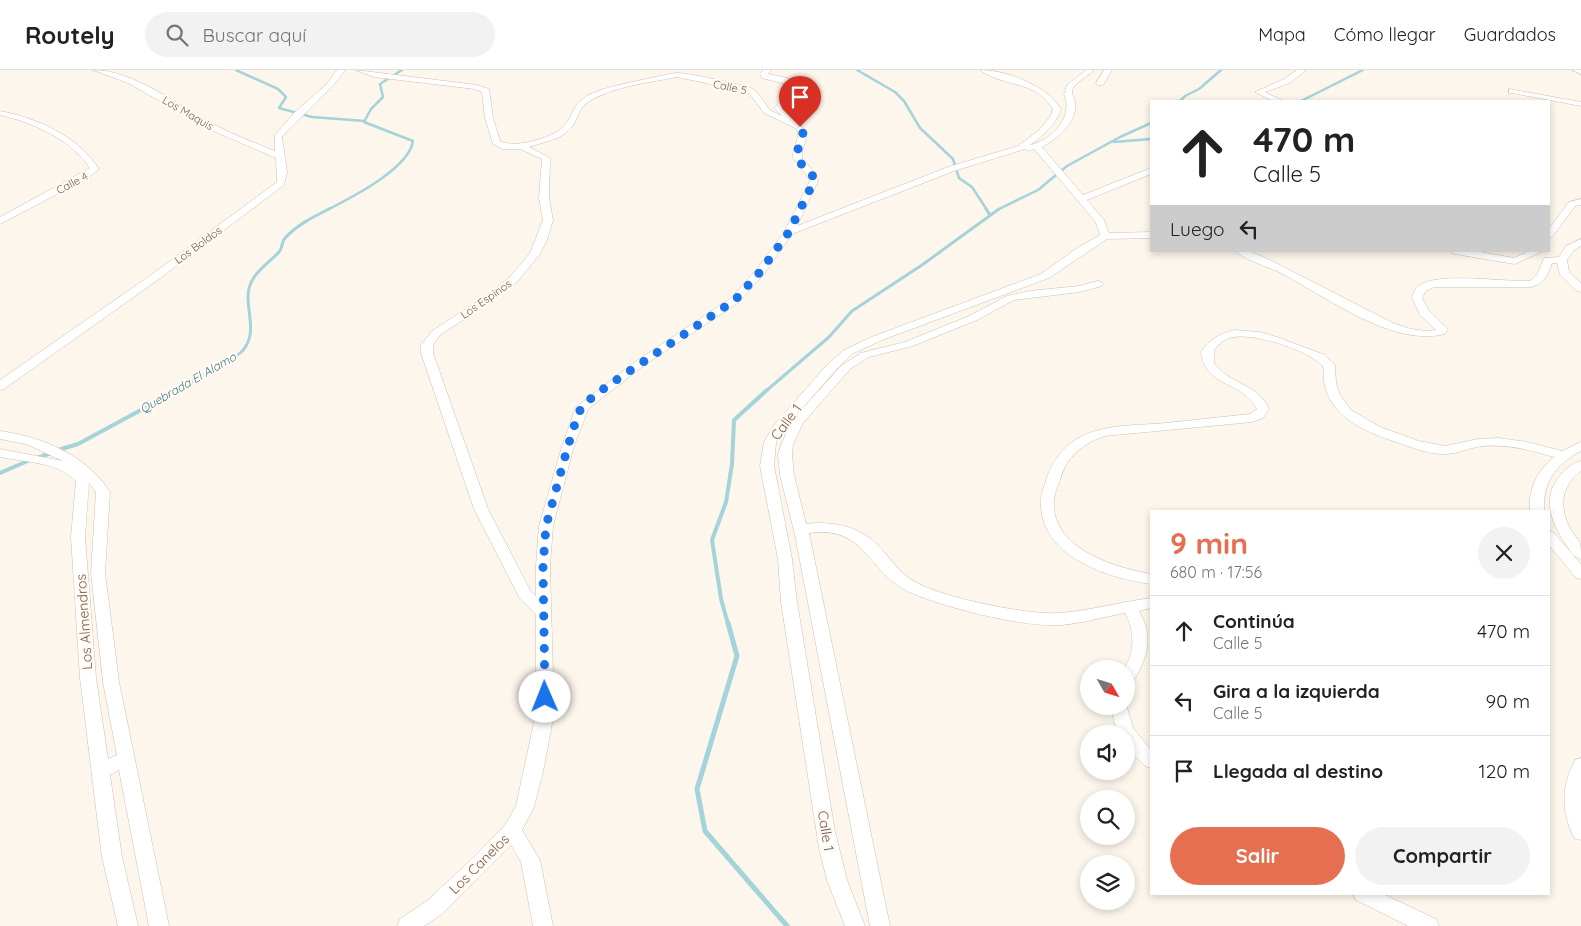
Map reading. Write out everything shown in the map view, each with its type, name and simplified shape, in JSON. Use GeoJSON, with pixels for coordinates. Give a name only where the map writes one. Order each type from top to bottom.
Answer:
{"type":"FeatureCollection","features":[{"type":"Feature","properties":{"kind":"street","name":"Los Maquis"},"geometry":{"type":"LineString","coordinates":[[97,70],[131,81],[214,128],[279,156]]}},
{"type":"Feature","properties":{"kind":"street","name":"Los Boldos"},"geometry":{"type":"LineString","coordinates":[[0,386],[282,183],[278,137],[297,115],[330,86],[341,70]]}},
{"type":"Feature","properties":{"kind":"street","name":"Los Espinos"},"geometry":{"type":"LineString","coordinates":[[360,70],[374,75],[486,90],[489,118],[496,142],[503,146],[522,147],[546,158],[548,164],[544,183],[544,198],[548,220],[542,240],[535,254],[514,279],[491,298],[436,333],[427,345],[427,353],[481,509],[525,595],[544,613]]}},
{"type":"Feature","properties":{"kind":"street"},"geometry":{"type":"LineString","coordinates":[[767,70],[764,72],[765,76],[797,85],[797,90],[778,108],[803,131],[797,153],[798,160],[814,176],[814,181],[789,232]]}},
{"type":"Feature","properties":{"kind":"street"},"geometry":{"type":"LineString","coordinates":[[984,70],[1047,94],[1054,102],[1057,109],[1054,118],[1042,132],[1021,148]]}},
{"type":"Feature","properties":{"kind":"street"},"geometry":{"type":"LineString","coordinates":[[789,232],[951,169],[1021,148],[1036,147],[1056,134],[1065,123],[1072,109],[1072,100],[1068,94],[1070,87],[1090,70]]}},
{"type":"Feature","properties":{"kind":"street"},"geometry":{"type":"LineString","coordinates":[[1100,83],[1108,70]]}},
{"type":"Feature","properties":{"kind":"street"},"geometry":{"type":"LineString","coordinates":[[1277,100],[1259,92],[1287,81],[1302,70]]}},
{"type":"Feature","properties":{"kind":"street"},"geometry":{"type":"LineString","coordinates":[[1576,70],[1581,72]]}},
{"type":"Feature","properties":{"kind":"street"},"geometry":{"type":"LineString","coordinates":[[522,147],[560,134],[569,126],[576,110],[583,102],[595,95],[678,72]]}},
{"type":"Feature","properties":{"kind":"street","name":"Calle 5"},"geometry":{"type":"LineString","coordinates":[[678,72],[746,89],[753,93],[763,110],[793,123]]}},
{"type":"Feature","properties":{"kind":"street"},"geometry":{"type":"LineString","coordinates":[[1512,91],[1549,96],[1581,104]]}},
{"type":"Feature","properties":{"kind":"street","name":"Calle 4"},"geometry":{"type":"LineString","coordinates":[[0,113],[21,117],[67,140],[95,168],[85,176],[0,221]]}},
{"type":"Feature","properties":{"kind":"street"},"geometry":{"type":"LineString","coordinates":[[1036,147],[1102,224],[1104,236],[1150,235]]}},
{"type":"Feature","properties":{"kind":"street"},"geometry":{"type":"LineString","coordinates":[[1081,199],[1150,172]]}},
{"type":"Feature","properties":{"kind":"street"},"geometry":{"type":"LineString","coordinates":[[1552,231],[1572,204],[1581,202]]}},
{"type":"Feature","properties":{"kind":"street","name":"Los Canelos"},"geometry":{"type":"LineString","coordinates":[[407,926],[435,907],[512,830],[525,807],[534,772],[545,713],[543,566],[546,526],[568,446],[582,407],[606,387],[735,300],[760,272],[789,232]]}},
{"type":"Feature","properties":{"kind":"street","name":"Calle 1"},"geometry":{"type":"LineString","coordinates":[[855,926],[837,882],[824,825],[789,602],[785,559],[767,466],[770,442],[779,427],[823,376],[848,352],[873,340],[1045,276],[1104,236]]}},
{"type":"Feature","properties":{"kind":"street"},"geometry":{"type":"LineString","coordinates":[[1581,242],[1570,248],[1562,260],[1564,273],[1581,288]]}},
{"type":"Feature","properties":{"kind":"street"},"geometry":{"type":"LineString","coordinates":[[1570,248],[1581,250]]}},
{"type":"Feature","properties":{"kind":"street"},"geometry":{"type":"LineString","coordinates":[[1242,252],[1283,270],[1366,315],[1401,328],[1433,334],[1441,332],[1442,329],[1424,313],[1417,298],[1420,290],[1426,286],[1445,282],[1531,284],[1538,282],[1542,278],[1548,260],[1562,260]]}},
{"type":"Feature","properties":{"kind":"street"},"geometry":{"type":"LineString","coordinates":[[1461,252],[1515,261],[1536,252]]}},
{"type":"Feature","properties":{"kind":"street"},"geometry":{"type":"LineString","coordinates":[[880,926],[800,529],[785,465],[787,445],[797,422],[852,362],[872,353],[918,341],[973,318],[1011,298],[1029,294],[1080,289],[1098,284]]}},
{"type":"Feature","properties":{"kind":"street"},"geometry":{"type":"LineString","coordinates":[[1150,579],[1101,566],[1064,544],[1052,525],[1048,510],[1049,490],[1058,467],[1069,451],[1082,441],[1099,434],[1128,429],[1252,418],[1259,415],[1263,409],[1258,399],[1220,376],[1209,364],[1207,352],[1222,336],[1257,335],[1321,357],[1329,365],[1330,382],[1339,402],[1351,418],[1372,429],[1430,448],[1445,450],[1472,443],[1500,442],[1536,448],[1564,456]]}},
{"type":"Feature","properties":{"kind":"street","name":"Los Almendros"},"geometry":{"type":"LineString","coordinates":[[0,435],[33,442],[80,466],[82,480],[78,537],[88,678],[112,857],[128,926]]}},
{"type":"Feature","properties":{"kind":"street"},"geometry":{"type":"LineString","coordinates":[[1537,510],[1536,496],[1540,482],[1564,456],[1581,446]]}},
{"type":"Feature","properties":{"kind":"street","name":"Los Almendros"},"geometry":{"type":"LineString","coordinates":[[0,453],[63,465],[81,473],[104,492],[98,573],[111,682],[159,926]]}},
{"type":"Feature","properties":{"kind":"street"},"geometry":{"type":"LineString","coordinates":[[1581,465],[1572,471],[1561,483],[1556,505],[1564,532],[1581,554]]}},
{"type":"Feature","properties":{"kind":"street"},"geometry":{"type":"LineString","coordinates":[[800,529],[824,526],[850,533],[866,543],[891,572],[912,587],[934,596],[997,612],[1025,617],[1061,618],[1150,603]]}},
{"type":"Feature","properties":{"kind":"street"},"geometry":{"type":"LineString","coordinates":[[1550,537],[1581,574]]}},
{"type":"Feature","properties":{"kind":"street"},"geometry":{"type":"LineString","coordinates":[[1130,608],[1140,628],[1142,643],[1135,663]]}},
{"type":"Feature","properties":{"kind":"street"},"geometry":{"type":"LineString","coordinates":[[1121,715],[1126,732],[1150,760]]}},
{"type":"Feature","properties":{"kind":"street"},"geometry":{"type":"LineString","coordinates":[[100,772],[125,759]]}},
{"type":"Feature","properties":{"kind":"street"},"geometry":{"type":"LineString","coordinates":[[1581,765],[1573,782],[1572,793],[1575,816],[1581,832]]}},
{"type":"Feature","properties":{"kind":"street"},"geometry":{"type":"LineString","coordinates":[[512,830],[530,860],[543,926]]}},
{"type":"Feature","properties":{"kind":"street"},"geometry":{"type":"LineString","coordinates":[[1364,895],[1428,926]]}},
{"type":"Feature","properties":{"kind":"waterway"},"geometry":{"type":"LineString","coordinates":[[236,70],[278,89],[286,97],[279,108],[312,117],[365,121]]}},
{"type":"Feature","properties":{"kind":"waterway","name":"Quebrada El Alamo"},"geometry":{"type":"LineString","coordinates":[[365,121],[371,109],[383,97],[380,84],[402,70]]}},
{"type":"Feature","properties":{"kind":"waterway"},"geometry":{"type":"LineString","coordinates":[[857,70],[895,92],[904,101],[920,128],[953,159],[959,178],[972,187],[987,210]]}},
{"type":"Feature","properties":{"kind":"waterway"},"geometry":{"type":"LineString","coordinates":[[1181,100],[1199,89],[1221,70]]}},
{"type":"Feature","properties":{"kind":"waterway"},"geometry":{"type":"LineString","coordinates":[[1303,100],[1363,70]]}},
{"type":"Feature","properties":{"kind":"waterway","name":"Quebrada El Alamo"},"geometry":{"type":"LineString","coordinates":[[327,210],[377,182],[401,162],[409,152],[413,141],[365,121]]}},
{"type":"Feature","properties":{"kind":"waterway"},"geometry":{"type":"LineString","coordinates":[[999,209],[1038,190],[1067,166],[1120,137],[1150,123]]}},
{"type":"Feature","properties":{"kind":"waterway"},"geometry":{"type":"LineString","coordinates":[[1114,142],[1150,139]]}},
{"type":"Feature","properties":{"kind":"waterway","name":"Quebrada El Alamo"},"geometry":{"type":"LineString","coordinates":[[176,391],[223,365],[244,349],[248,343],[251,330],[248,297],[254,277],[279,252],[284,240],[290,233],[329,209]]}},
{"type":"Feature","properties":{"kind":"waterway"},"geometry":{"type":"LineString","coordinates":[[986,209],[990,215]]}},
{"type":"Feature","properties":{"kind":"waterway"},"geometry":{"type":"LineString","coordinates":[[766,391],[829,337],[852,311],[922,265],[999,209]]}},
{"type":"Feature","properties":{"kind":"waterway","name":"Quebrada El Alamo"},"geometry":{"type":"LineString","coordinates":[[58,450],[78,444],[178,390]]}},
{"type":"Feature","properties":{"kind":"waterway"},"geometry":{"type":"LineString","coordinates":[[728,624],[721,599],[712,540],[726,502],[732,464],[734,420],[767,390]]}},
{"type":"Feature","properties":{"kind":"waterway","name":"Quebrada El Alamo"},"geometry":{"type":"LineString","coordinates":[[37,458],[51,453]]}},
{"type":"Feature","properties":{"kind":"waterway","name":"Quebrada El Alamo"},"geometry":{"type":"LineString","coordinates":[[0,473],[30,460]]}},
{"type":"Feature","properties":{"kind":"waterway"},"geometry":{"type":"LineString","coordinates":[[728,623],[737,656],[697,789],[705,831],[787,926]]}},
{"type":"Feature","properties":{"kind":"route"},"geometry":{"type":"LineString","coordinates":[[545,697],[543,566],[546,526],[578,414],[589,400],[606,387],[735,300],[760,272],[789,232],[814,181],[814,176],[798,160],[797,153],[803,136],[803,131],[800,127]]}}]}
